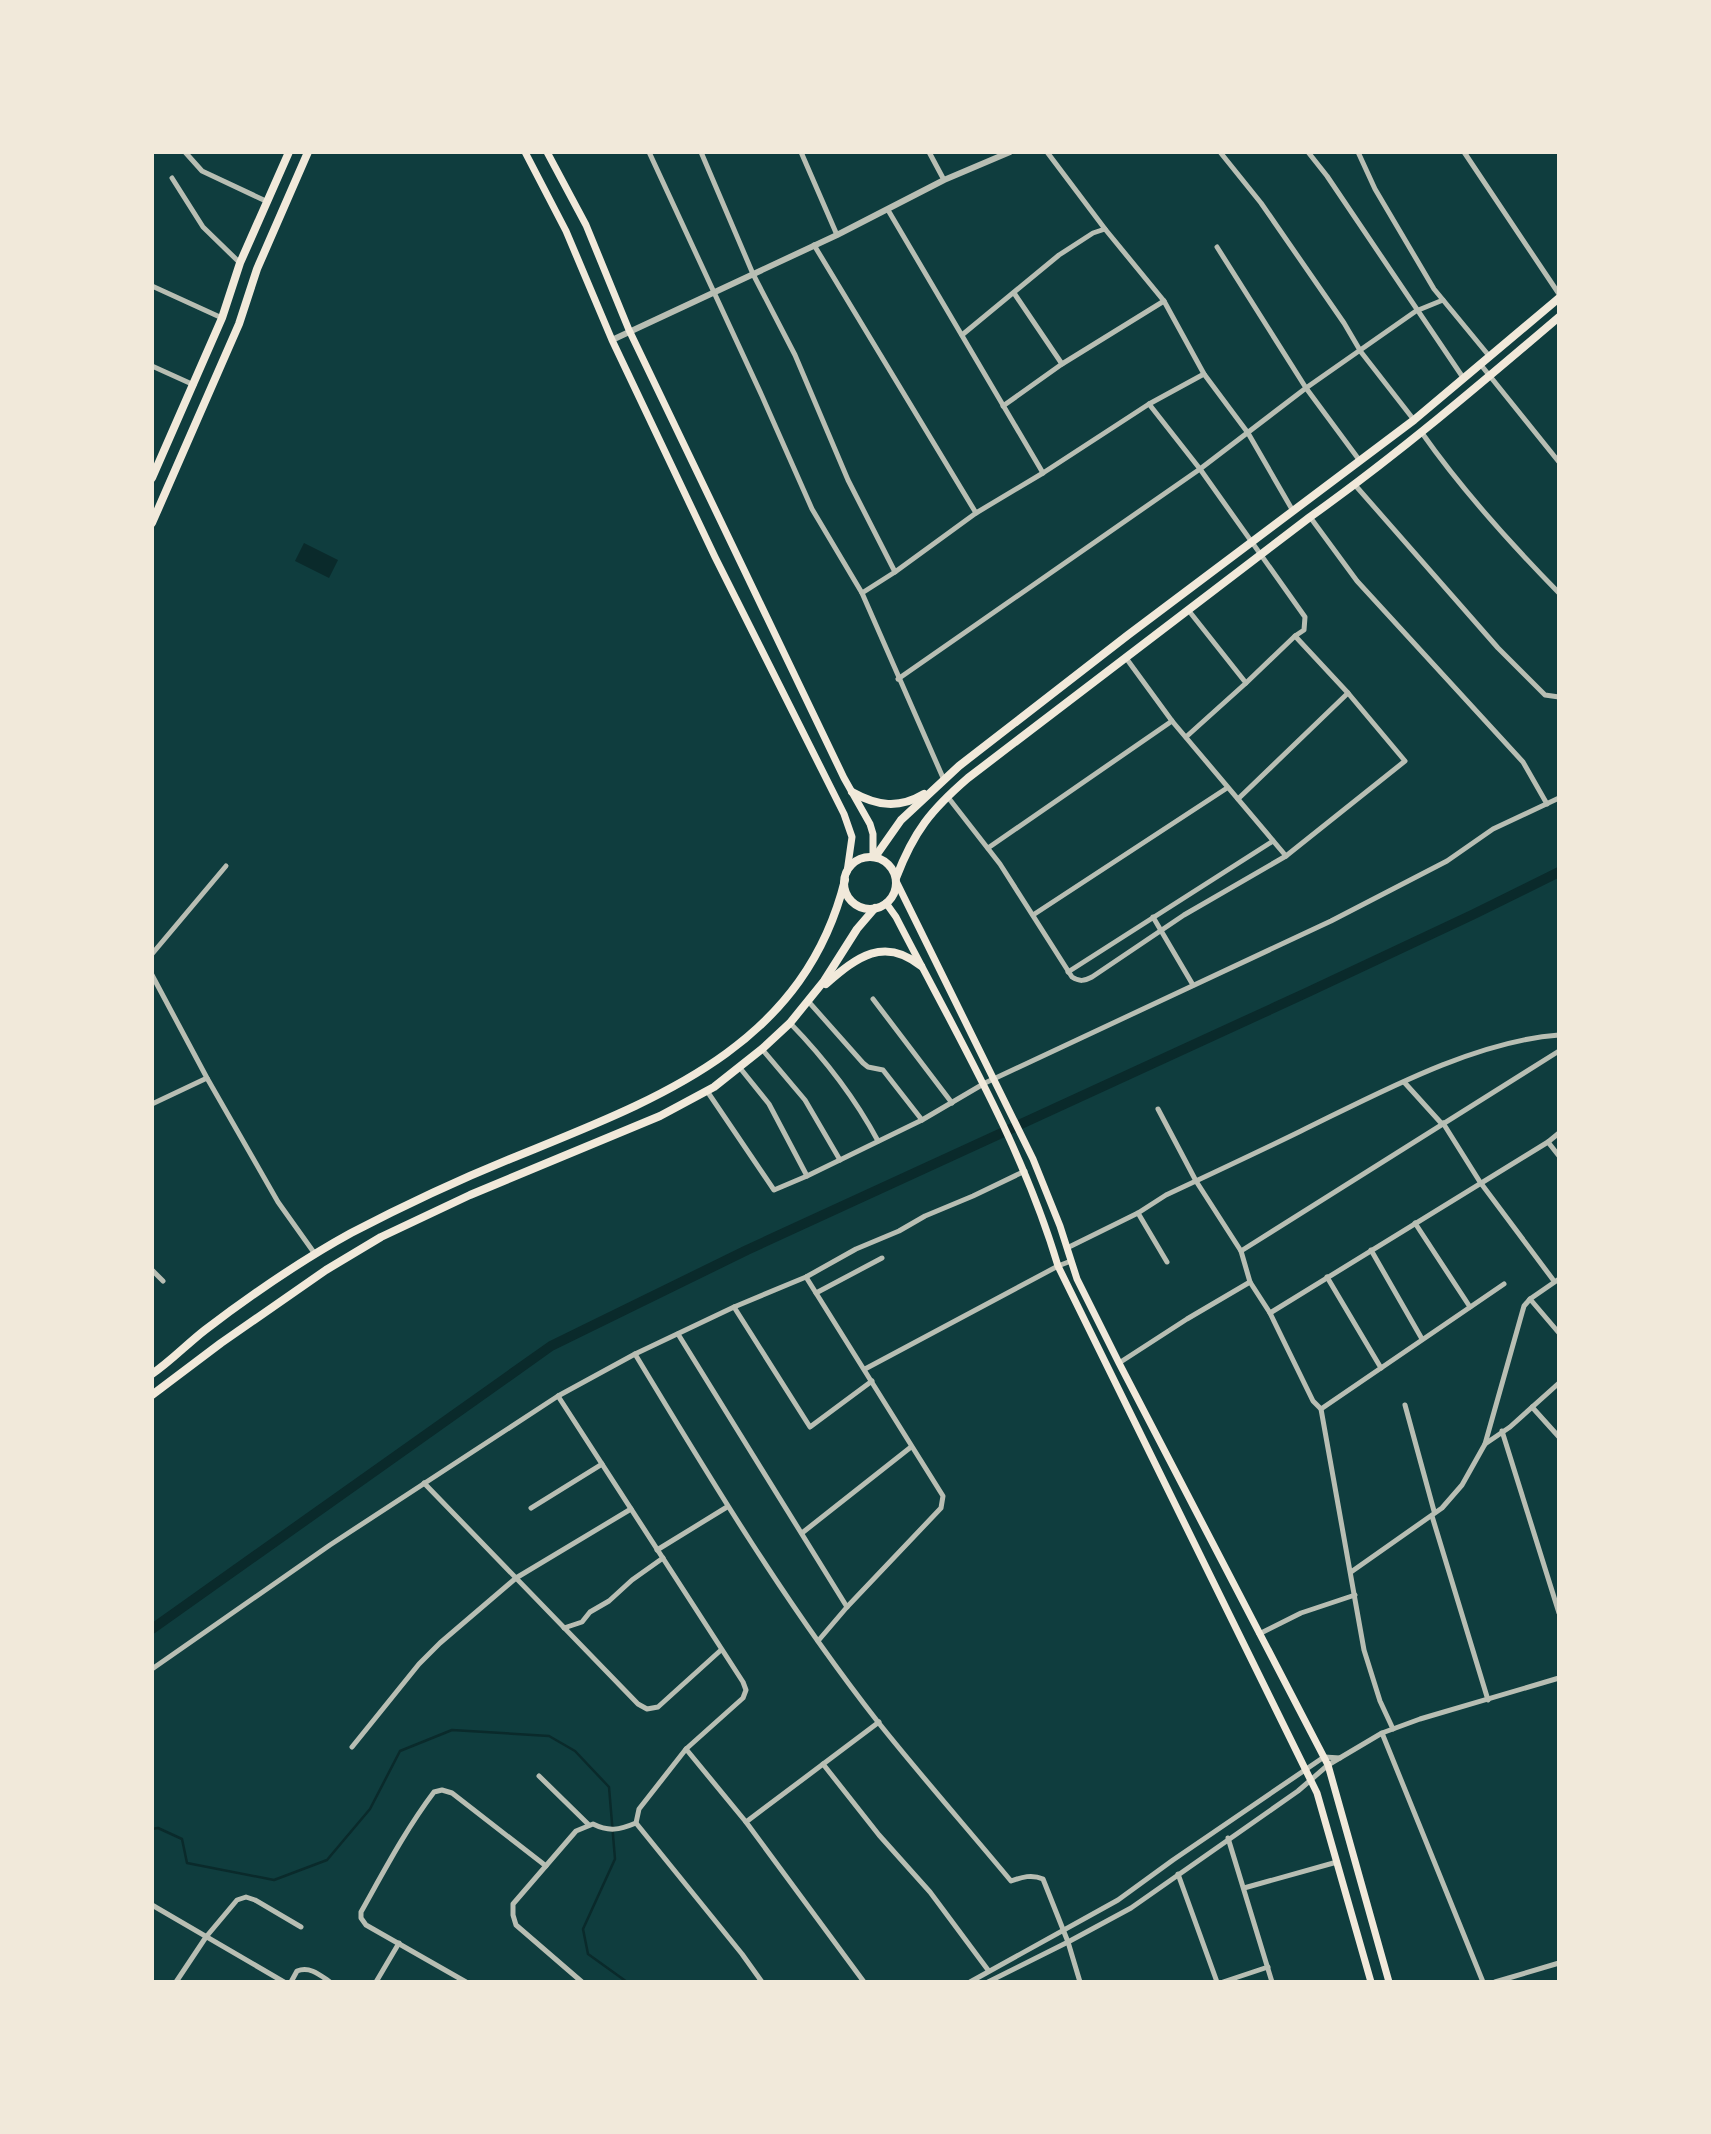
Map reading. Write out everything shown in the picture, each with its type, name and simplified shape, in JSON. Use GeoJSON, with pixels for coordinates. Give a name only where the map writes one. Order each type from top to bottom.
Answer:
{"type":"FeatureCollection","features":[{"type":"Feature","properties":{"kind":"main road"},"geometry":{"type":"LineString","coordinates":[[152,478],[194,385],[222,318],[240,263],[289,152]]}},
{"type":"Feature","properties":{"kind":"main road"},"geometry":{"type":"LineString","coordinates":[[152,523],[239,324],[257,269],[308,152]]}},
{"type":"Feature","properties":{"kind":"main road"},"geometry":{"type":"LineString","coordinates":[[154,1370],[315,1254],[414,1201],[610,1119],[647,1102],[703,1070],[755,1029],[790,993],[806,972],[831,928],[852,848],[849,826],[715,557],[612,340],[566,231],[525,152]]}},
{"type":"Feature","properties":{"kind":"main road"},"geometry":{"type":"LineString","coordinates":[[547,152],[586,225],[629,330],[852,792],[865,813],[873,834],[874,857]]}},
{"type":"Feature","properties":{"kind":"main road"},"geometry":{"type":"LineString","coordinates":[[874,857],[901,820],[940,783],[1128,635],[1414,420],[1559,296]]}},
{"type":"Feature","properties":{"kind":"main road"},"geometry":{"type":"LineString","coordinates":[[152,1395],[326,1270],[381,1237],[470,1195],[660,1116],[740,1068],[790,1023],[824,981],[862,922],[894,893],[896,879],[915,834],[947,796],[1422,433],[1559,317]]}},
{"type":"Feature","properties":{"kind":"main road"},"geometry":{"type":"LineString","coordinates":[[852,792],[880,804],[892,805],[907,802],[940,783]]}},
{"type":"Feature","properties":{"kind":"main road"},"geometry":{"type":"LineString","coordinates":[[875,908],[859,906],[852,902],[847,895],[846,876],[858,860],[874,857],[889,864],[1033,1159],[1060,1226],[1077,1279],[1326,1761],[1389,1982]]}},
{"type":"Feature","properties":{"kind":"main road"},"geometry":{"type":"LineString","coordinates":[[886,903],[985,1083],[1021,1160],[1058,1266],[1317,1793],[1371,1982]]}},
{"type":"Feature","properties":{"kind":"main road"},"geometry":{"type":"LineString","coordinates":[[808,1001],[843,969],[868,954],[892,951],[903,953],[921,965]]}},
{"type":"Feature","properties":{"kind":"street"},"geometry":{"type":"LineString","coordinates":[[185,152],[202,171],[268,202]]}},
{"type":"Feature","properties":{"kind":"street"},"geometry":{"type":"LineString","coordinates":[[649,152],[812,509],[862,593],[940,783]]}},
{"type":"Feature","properties":{"kind":"street"},"geometry":{"type":"LineString","coordinates":[[701,152],[753,274],[795,355],[848,480],[895,572]]}},
{"type":"Feature","properties":{"kind":"street"},"geometry":{"type":"LineString","coordinates":[[801,152],[837,235]]}},
{"type":"Feature","properties":{"kind":"street"},"geometry":{"type":"LineString","coordinates":[[929,152],[944,180]]}},
{"type":"Feature","properties":{"kind":"street"},"geometry":{"type":"LineString","coordinates":[[612,340],[837,235],[944,180],[1010,152]]}},
{"type":"Feature","properties":{"kind":"street"},"geometry":{"type":"LineString","coordinates":[[1047,152],[1104,229],[1164,301],[1205,374],[1248,433],[1293,511]]}},
{"type":"Feature","properties":{"kind":"street"},"geometry":{"type":"LineString","coordinates":[[1220,152],[1261,203],[1361,352],[1414,420]]}},
{"type":"Feature","properties":{"kind":"street"},"geometry":{"type":"LineString","coordinates":[[1308,152],[1464,379]]}},
{"type":"Feature","properties":{"kind":"street"},"geometry":{"type":"LineString","coordinates":[[1359,152],[1375,189],[1434,289],[1490,357]]}},
{"type":"Feature","properties":{"kind":"street"},"geometry":{"type":"LineString","coordinates":[[1464,152],[1559,296]]}},
{"type":"Feature","properties":{"kind":"street"},"geometry":{"type":"LineString","coordinates":[[172,178],[203,227],[240,263]]}},
{"type":"Feature","properties":{"kind":"street"},"geometry":{"type":"LineString","coordinates":[[888,210],[1043,473]]}},
{"type":"Feature","properties":{"kind":"street"},"geometry":{"type":"LineString","coordinates":[[962,335],[1059,255],[1104,229]]}},
{"type":"Feature","properties":{"kind":"street"},"geometry":{"type":"LineString","coordinates":[[814,245],[976,513]]}},
{"type":"Feature","properties":{"kind":"street"},"geometry":{"type":"LineString","coordinates":[[1217,247],[1306,387],[1360,461]]}},
{"type":"Feature","properties":{"kind":"street"},"geometry":{"type":"LineString","coordinates":[[152,286],[222,318]]}},
{"type":"Feature","properties":{"kind":"street"},"geometry":{"type":"LineString","coordinates":[[1014,293],[1062,365]]}},
{"type":"Feature","properties":{"kind":"street"},"geometry":{"type":"LineString","coordinates":[[898,679],[1200,469],[1306,387],[1416,312],[1443,300]]}},
{"type":"Feature","properties":{"kind":"street"},"geometry":{"type":"LineString","coordinates":[[1003,407],[1062,365],[1164,301]]}},
{"type":"Feature","properties":{"kind":"street"},"geometry":{"type":"LineString","coordinates":[[1481,365],[1556,453],[1559,462]]}},
{"type":"Feature","properties":{"kind":"street"},"geometry":{"type":"LineString","coordinates":[[152,366],[194,385]]}},
{"type":"Feature","properties":{"kind":"street"},"geometry":{"type":"LineString","coordinates":[[862,593],[976,513],[1149,404],[1205,374]]}},
{"type":"Feature","properties":{"kind":"street"},"geometry":{"type":"LineString","coordinates":[[1149,404],[1200,469],[1305,617],[1304,630],[1186,737]]}},
{"type":"Feature","properties":{"kind":"street"},"geometry":{"type":"LineString","coordinates":[[1422,433],[1444,466],[1559,593]]}},
{"type":"Feature","properties":{"kind":"street"},"geometry":{"type":"LineString","coordinates":[[1355,485],[1498,648],[1545,695],[1559,697]]}},
{"type":"Feature","properties":{"kind":"street"},"geometry":{"type":"LineString","coordinates":[[1310,517],[1357,581],[1522,762],[1547,804]]}},
{"type":"Feature","properties":{"kind":"street"},"geometry":{"type":"LineString","coordinates":[[1189,611],[1246,683]]}},
{"type":"Feature","properties":{"kind":"street"},"geometry":{"type":"LineString","coordinates":[[947,796],[988,848],[1068,972],[1072,977],[1084,981],[1184,915],[1286,856],[1405,761],[1348,693],[1295,636]]}},
{"type":"Feature","properties":{"kind":"street"},"geometry":{"type":"LineString","coordinates":[[1126,657],[1172,721],[1286,856]]}},
{"type":"Feature","properties":{"kind":"street"},"geometry":{"type":"LineString","coordinates":[[1238,799],[1348,693]]}},
{"type":"Feature","properties":{"kind":"street"},"geometry":{"type":"LineString","coordinates":[[988,848],[1172,721]]}},
{"type":"Feature","properties":{"kind":"street"},"geometry":{"type":"LineString","coordinates":[[1033,915],[1227,788]]}},
{"type":"Feature","properties":{"kind":"street"},"geometry":{"type":"LineString","coordinates":[[707,1090],[774,1190],[807,1177],[922,1120],[985,1083],[1331,920],[1435,867],[1493,829],[1559,798]]}},
{"type":"Feature","properties":{"kind":"street"},"geometry":{"type":"LineString","coordinates":[[1068,972],[1273,841]]}},
{"type":"Feature","properties":{"kind":"street"},"geometry":{"type":"LineString","coordinates":[[152,954],[226,866]]}},
{"type":"Feature","properties":{"kind":"street"},"geometry":{"type":"LineString","coordinates":[[1153,917],[1193,985]]}},
{"type":"Feature","properties":{"kind":"street"},"geometry":{"type":"LineString","coordinates":[[152,975],[278,1202],[315,1254]]}},
{"type":"Feature","properties":{"kind":"street"},"geometry":{"type":"LineString","coordinates":[[873,999],[952,1103]]}},
{"type":"Feature","properties":{"kind":"street"},"geometry":{"type":"LineString","coordinates":[[808,1001],[863,1063],[883,1070],[922,1120]]}},
{"type":"Feature","properties":{"kind":"street"},"geometry":{"type":"LineString","coordinates":[[790,1023],[836,1077],[878,1141]]}},
{"type":"Feature","properties":{"kind":"street"},"geometry":{"type":"LineString","coordinates":[[1067,1248],[1138,1213],[1166,1195],[1366,1098],[1495,1047],[1559,1035]]}},
{"type":"Feature","properties":{"kind":"street"},"geometry":{"type":"LineString","coordinates":[[762,1049],[805,1100],[840,1160]]}},
{"type":"Feature","properties":{"kind":"street"},"geometry":{"type":"LineString","coordinates":[[1241,1251],[1559,1051]]}},
{"type":"Feature","properties":{"kind":"street"},"geometry":{"type":"LineString","coordinates":[[740,1068],[769,1104],[807,1177]]}},
{"type":"Feature","properties":{"kind":"street"},"geometry":{"type":"LineString","coordinates":[[152,1104],[207,1078]]}},
{"type":"Feature","properties":{"kind":"street"},"geometry":{"type":"LineString","coordinates":[[1351,1573],[1442,1508],[1462,1485],[1485,1444],[1524,1306],[1556,1280],[1479,1182],[1443,1124],[1404,1082]]}},
{"type":"Feature","properties":{"kind":"street"},"geometry":{"type":"LineString","coordinates":[[1158,1109],[1196,1181],[1241,1251],[1250,1282],[1270,1313],[1313,1401],[1321,1409],[1364,1650],[1380,1701],[1393,1729]]}},
{"type":"Feature","properties":{"kind":"street"},"geometry":{"type":"LineString","coordinates":[[1270,1313],[1559,1133]]}},
{"type":"Feature","properties":{"kind":"street"},"geometry":{"type":"LineString","coordinates":[[1548,1142],[1559,1156]]}},
{"type":"Feature","properties":{"kind":"street"},"geometry":{"type":"LineString","coordinates":[[152,1669],[330,1545],[558,1396],[635,1354],[734,1307],[806,1277],[856,1249],[1025,1171]]}},
{"type":"Feature","properties":{"kind":"street"},"geometry":{"type":"LineString","coordinates":[[1138,1213],[1167,1262]]}},
{"type":"Feature","properties":{"kind":"street"},"geometry":{"type":"LineString","coordinates":[[1415,1223],[1470,1307]]}},
{"type":"Feature","properties":{"kind":"street"},"geometry":{"type":"LineString","coordinates":[[1371,1250],[1422,1339]]}},
{"type":"Feature","properties":{"kind":"street"},"geometry":{"type":"LineString","coordinates":[[816,1293],[882,1258]]}},
{"type":"Feature","properties":{"kind":"street"},"geometry":{"type":"LineString","coordinates":[[866,1369],[1071,1261]]}},
{"type":"Feature","properties":{"kind":"street"},"geometry":{"type":"LineString","coordinates":[[152,1270],[163,1281]]}},
{"type":"Feature","properties":{"kind":"street"},"geometry":{"type":"LineString","coordinates":[[806,1277],[943,1496],[941,1508],[847,1606],[818,1641]]}},
{"type":"Feature","properties":{"kind":"street"},"geometry":{"type":"LineString","coordinates":[[1327,1277],[1381,1368]]}},
{"type":"Feature","properties":{"kind":"street"},"geometry":{"type":"LineString","coordinates":[[1119,1363],[1186,1319],[1250,1282]]}},
{"type":"Feature","properties":{"kind":"street"},"geometry":{"type":"LineString","coordinates":[[1321,1409],[1504,1284]]}},
{"type":"Feature","properties":{"kind":"street"},"geometry":{"type":"LineString","coordinates":[[1530,1299],[1559,1333]]}},
{"type":"Feature","properties":{"kind":"street"},"geometry":{"type":"LineString","coordinates":[[734,1307],[810,1427],[872,1381]]}},
{"type":"Feature","properties":{"kind":"street"},"geometry":{"type":"LineString","coordinates":[[678,1334],[847,1606]]}},
{"type":"Feature","properties":{"kind":"street"},"geometry":{"type":"LineString","coordinates":[[635,1354],[727,1507],[818,1641],[878,1722],[1011,1881],[1036,1876],[1043,1879],[1068,1942],[1080,1982]]}},
{"type":"Feature","properties":{"kind":"street"},"geometry":{"type":"LineString","coordinates":[[1485,1444],[1559,1382]]}},
{"type":"Feature","properties":{"kind":"street"},"geometry":{"type":"LineString","coordinates":[[558,1396],[746,1690],[743,1698],[686,1749],[639,1809],[636,1823]]}},
{"type":"Feature","properties":{"kind":"street"},"geometry":{"type":"LineString","coordinates":[[1405,1405],[1433,1513],[1488,1700]]}},
{"type":"Feature","properties":{"kind":"street"},"geometry":{"type":"LineString","coordinates":[[1532,1407],[1559,1437]]}},
{"type":"Feature","properties":{"kind":"street"},"geometry":{"type":"LineString","coordinates":[[1502,1431],[1559,1613]]}},
{"type":"Feature","properties":{"kind":"street"},"geometry":{"type":"LineString","coordinates":[[802,1533],[911,1447]]}},
{"type":"Feature","properties":{"kind":"street"},"geometry":{"type":"LineString","coordinates":[[531,1508],[602,1464]]}},
{"type":"Feature","properties":{"kind":"street"},"geometry":{"type":"LineString","coordinates":[[424,1483],[638,1704],[647,1709],[658,1707],[722,1650]]}},
{"type":"Feature","properties":{"kind":"street"},"geometry":{"type":"LineString","coordinates":[[657,1550],[727,1507]]}},
{"type":"Feature","properties":{"kind":"street"},"geometry":{"type":"LineString","coordinates":[[352,1747],[419,1664],[516,1578],[631,1509]]}},
{"type":"Feature","properties":{"kind":"street"},"geometry":{"type":"LineString","coordinates":[[564,1628],[582,1622],[590,1612],[663,1558]]}},
{"type":"Feature","properties":{"kind":"street"},"geometry":{"type":"LineString","coordinates":[[1259,1634],[1301,1613],[1355,1595]]}},
{"type":"Feature","properties":{"kind":"street"},"geometry":{"type":"LineString","coordinates":[[970,1982],[1118,1900],[1305,1770],[1340,1758],[1393,1729],[1559,1678]]}},
{"type":"Feature","properties":{"kind":"street"},"geometry":{"type":"LineString","coordinates":[[746,1822],[878,1722]]}},
{"type":"Feature","properties":{"kind":"street"},"geometry":{"type":"LineString","coordinates":[[1382,1733],[1483,1982]]}},
{"type":"Feature","properties":{"kind":"street"},"geometry":{"type":"LineString","coordinates":[[686,1749],[746,1822],[864,1982]]}},
{"type":"Feature","properties":{"kind":"street"},"geometry":{"type":"LineString","coordinates":[[988,1982],[1131,1908],[1311,1781],[1326,1761]]}},
{"type":"Feature","properties":{"kind":"street"},"geometry":{"type":"LineString","coordinates":[[823,1764],[879,1835],[930,1892],[988,1970]]}},
{"type":"Feature","properties":{"kind":"street"},"geometry":{"type":"LineString","coordinates":[[539,1776],[589,1825]]}},
{"type":"Feature","properties":{"kind":"street"},"geometry":{"type":"LineString","coordinates":[[466,1982],[366,1924],[361,1918],[361,1912],[398,1846],[434,1792],[442,1790],[452,1794],[546,1866]]}},
{"type":"Feature","properties":{"kind":"street"},"geometry":{"type":"LineString","coordinates":[[582,1982],[516,1925],[513,1904],[576,1831],[593,1824],[603,1829],[619,1830],[636,1823]]}},
{"type":"Feature","properties":{"kind":"street"},"geometry":{"type":"LineString","coordinates":[[636,1823],[762,1982]]}},
{"type":"Feature","properties":{"kind":"street"},"geometry":{"type":"LineString","coordinates":[[1228,1838],[1272,1982]]}},
{"type":"Feature","properties":{"kind":"street"},"geometry":{"type":"LineString","coordinates":[[1244,1888],[1337,1861]]}},
{"type":"Feature","properties":{"kind":"street"},"geometry":{"type":"LineString","coordinates":[[1178,1874],[1217,1982]]}},
{"type":"Feature","properties":{"kind":"street"},"geometry":{"type":"LineString","coordinates":[[176,1982],[206,1937],[237,1900],[246,1897],[255,1900],[301,1927]]}},
{"type":"Feature","properties":{"kind":"street"},"geometry":{"type":"LineString","coordinates":[[152,1905],[284,1982]]}},
{"type":"Feature","properties":{"kind":"street"},"geometry":{"type":"LineString","coordinates":[[376,1982],[399,1943]]}},
{"type":"Feature","properties":{"kind":"street"},"geometry":{"type":"LineString","coordinates":[[1496,1982],[1559,1963]]}},
{"type":"Feature","properties":{"kind":"street"},"geometry":{"type":"LineString","coordinates":[[1223,1982],[1268,1967]]}},
{"type":"Feature","properties":{"kind":"street"},"geometry":{"type":"LineString","coordinates":[[291,1982],[297,1971],[302,1969],[310,1969],[330,1982]]}},
{"type":"Feature","properties":{"kind":"water"},"geometry":{"type":"Polygon","coordinates":[[[304,543],[338,560],[329,578],[295,561],[304,543]]]}},
{"type":"Feature","properties":{"kind":"waterway"},"geometry":{"type":"LineString","coordinates":[[152,1629],[551,1346],[747,1250],[1306,993],[1559,872]]}},
{"type":"Feature","properties":{"kind":"waterway"},"geometry":{"type":"LineString","coordinates":[[152,1829],[158,1828],[182,1839],[187,1863],[274,1880],[327,1860],[370,1809],[400,1751],[452,1730],[549,1736],[575,1751],[609,1787],[615,1859],[583,1929],[588,1954],[627,1982]]}}]}
